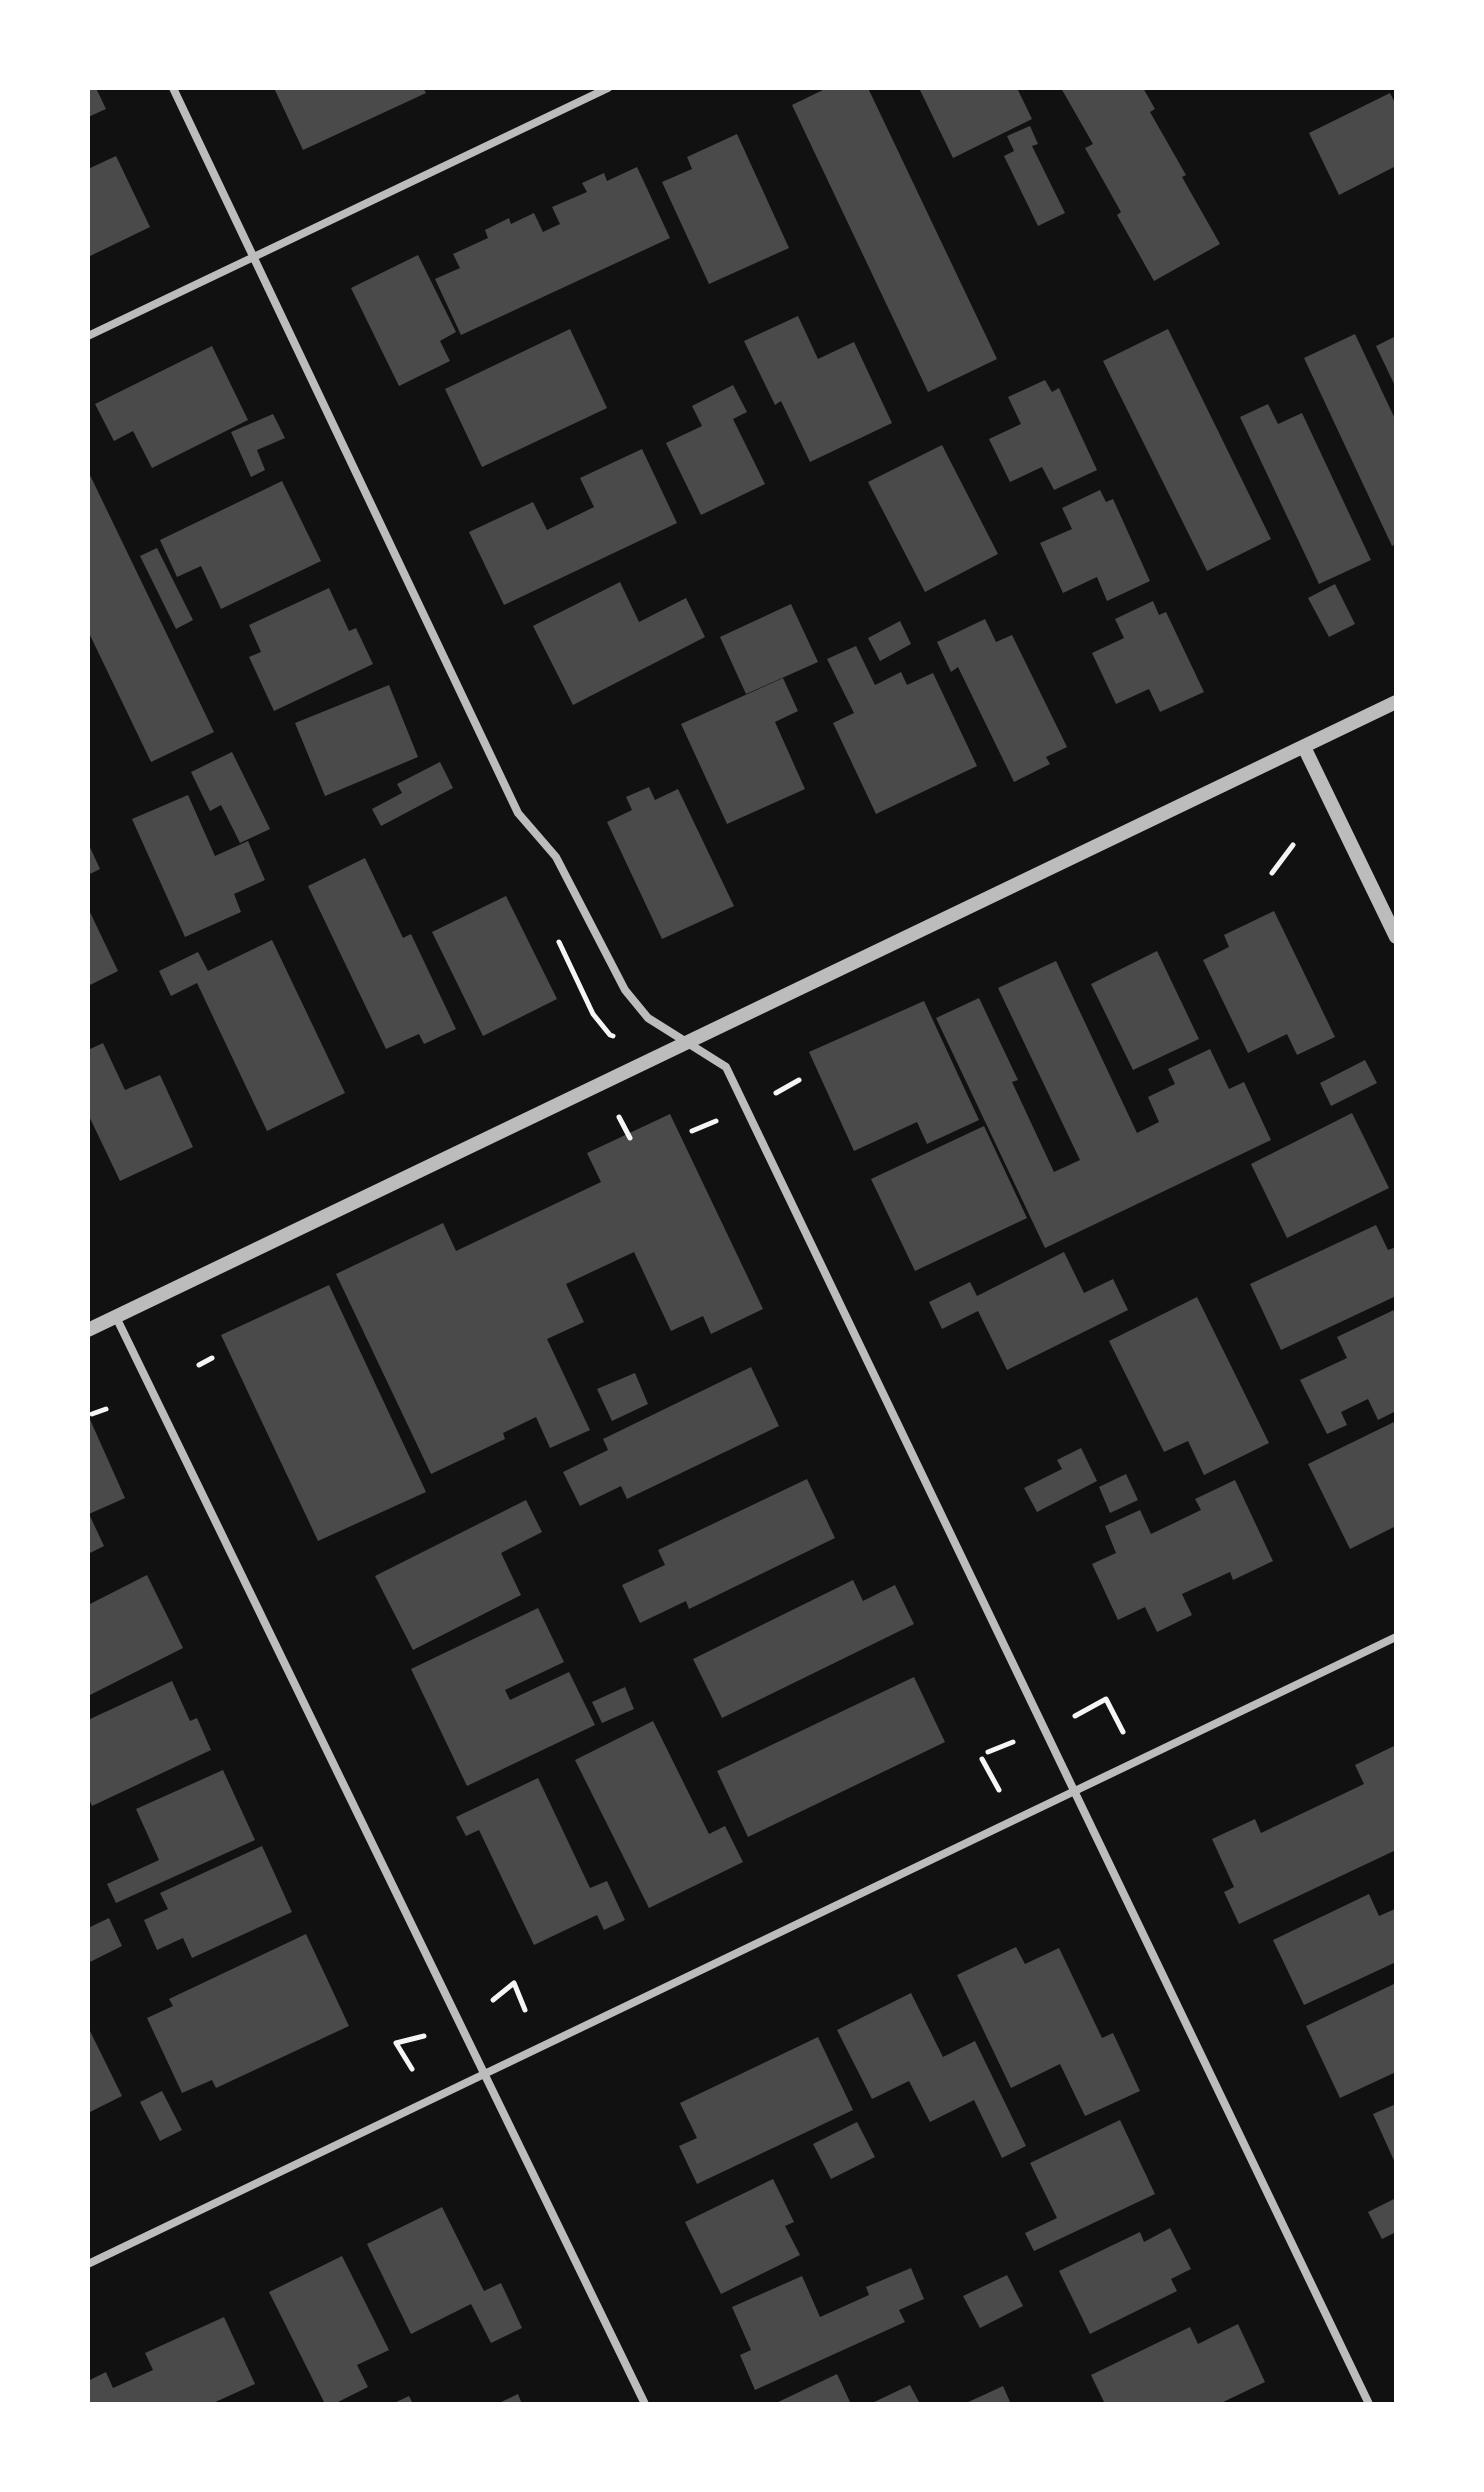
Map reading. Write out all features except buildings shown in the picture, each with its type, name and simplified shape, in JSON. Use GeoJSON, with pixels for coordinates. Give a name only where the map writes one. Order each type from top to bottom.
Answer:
{"type":"FeatureCollection","features":[{"type":"Feature","properties":{"kind":"street"},"geometry":{"type":"LineString","coordinates":[[173,88],[518,813],[556,857],[625,990],[648,1018],[726,1067],[1369,2404]]}},
{"type":"Feature","properties":{"kind":"street"},"geometry":{"type":"LineString","coordinates":[[88,336],[608,88]]}},
{"type":"Feature","properties":{"kind":"street"},"geometry":{"type":"LineString","coordinates":[[88,1330],[1396,702]]}},
{"type":"Feature","properties":{"kind":"street"},"geometry":{"type":"LineString","coordinates":[[1304,747],[1396,937]]}},
{"type":"Feature","properties":{"kind":"street"},"geometry":{"type":"LineString","coordinates":[[116,1317],[645,2404]]}},
{"type":"Feature","properties":{"kind":"street"},"geometry":{"type":"LineString","coordinates":[[88,2264],[1396,1637]]}},
{"type":"Feature","properties":{"kind":"path"},"geometry":{"type":"LineString","coordinates":[[1272,873],[1293,845]]}},
{"type":"Feature","properties":{"kind":"path"},"geometry":{"type":"LineString","coordinates":[[775,1094],[799,1080]]}},
{"type":"Feature","properties":{"kind":"path"},"geometry":{"type":"LineString","coordinates":[[619,1117],[630,1138]]}},
{"type":"Feature","properties":{"kind":"path"},"geometry":{"type":"LineString","coordinates":[[692,1131],[716,1121]]}},
{"type":"Feature","properties":{"kind":"path"},"geometry":{"type":"LineString","coordinates":[[199,1365],[212,1358]]}},
{"type":"Feature","properties":{"kind":"path"},"geometry":{"type":"LineString","coordinates":[[92,1414],[106,1409]]}},
{"type":"Feature","properties":{"kind":"path"},"geometry":{"type":"LineString","coordinates":[[1070,1718],[1106,1699],[1123,1732]]}},
{"type":"Feature","properties":{"kind":"path"},"geometry":{"type":"LineString","coordinates":[[988,1752],[1018,1740]]}},
{"type":"Feature","properties":{"kind":"path"},"geometry":{"type":"LineString","coordinates":[[982,1759],[999,1790]]}},
{"type":"Feature","properties":{"kind":"path"},"geometry":{"type":"LineString","coordinates":[[493,2000],[514,1983],[525,2010]]}},
{"type":"Feature","properties":{"kind":"path"},"geometry":{"type":"LineString","coordinates":[[412,2069],[396,2043],[424,2036]]}}]}
